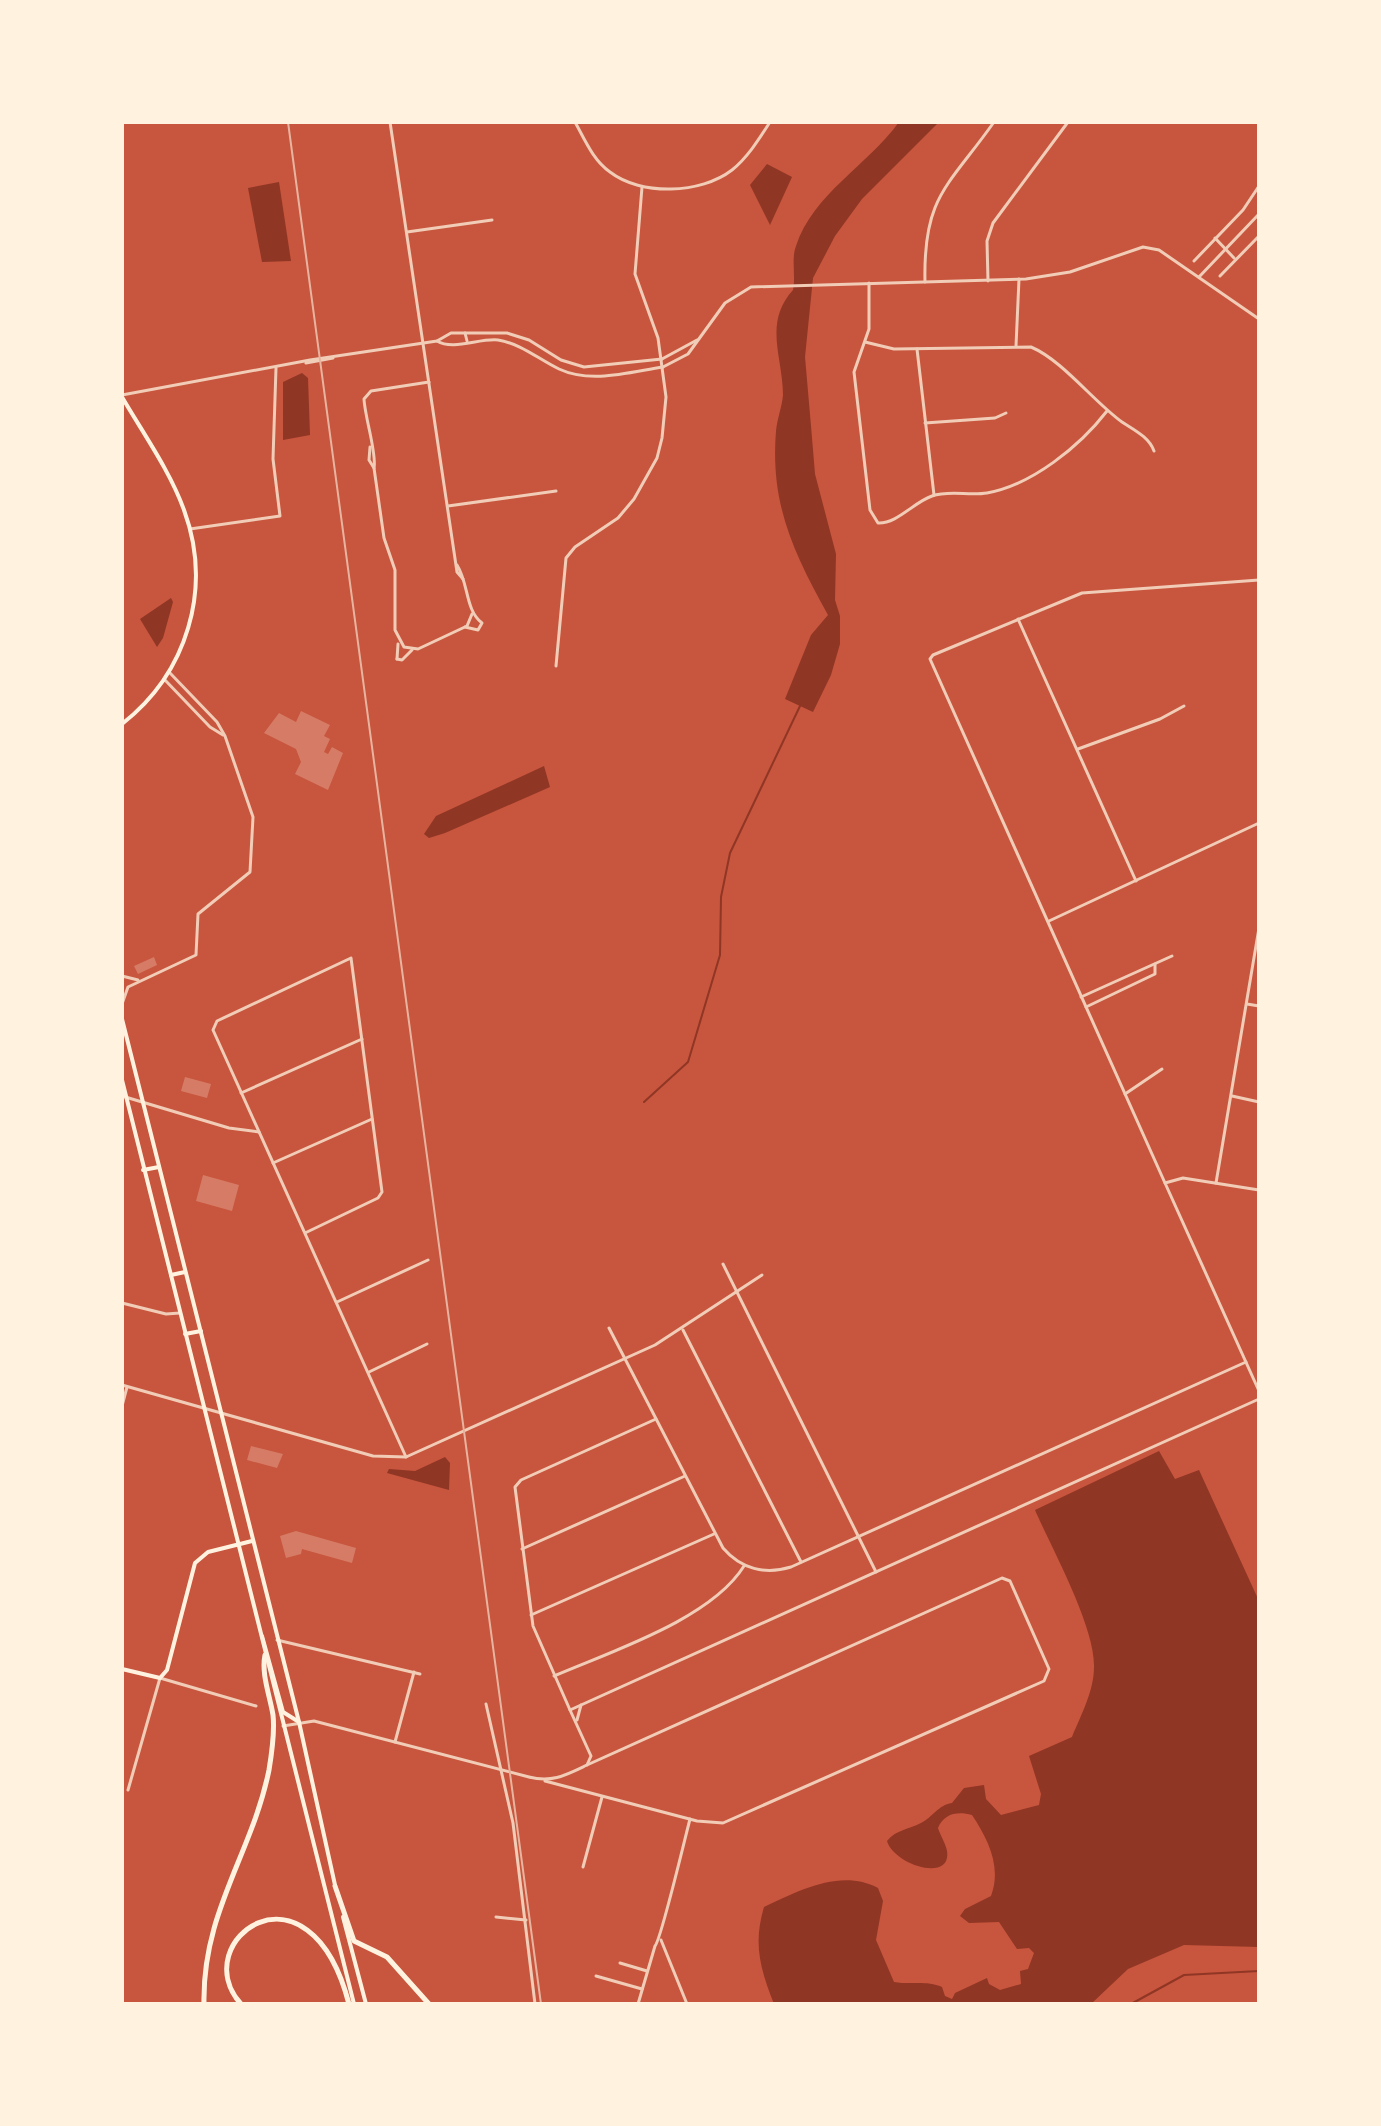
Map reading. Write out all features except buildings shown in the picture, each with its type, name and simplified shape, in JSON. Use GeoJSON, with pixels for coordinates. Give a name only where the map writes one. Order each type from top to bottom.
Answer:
{"type":"FeatureCollection","features":[{"type":"Feature","properties":{"kind":"highway"},"geometry":{"type":"LineString","coordinates":[[204,2004],[205,1966],[211,1932],[268,1773],[273,1719],[263,1664],[267,1655]]}},
{"type":"Feature","properties":{"kind":"highway"},"geometry":{"type":"LineString","coordinates":[[335,1886],[354,1941],[387,1957],[429,2004]]}},
{"type":"Feature","properties":{"kind":"highway"},"geometry":{"type":"LineString","coordinates":[[241,2004],[229,1983],[229,1954],[246,1930],[273,1919],[295,1923],[324,1943],[341,1971],[352,2004]]}},
{"type":"Feature","properties":{"kind":"main road"},"geometry":{"type":"LineString","coordinates":[[122,396],[177,493],[190,529],[196,560],[195,602],[184,642],[165,680],[122,724]]}},
{"type":"Feature","properties":{"kind":"main road"},"geometry":{"type":"LineString","coordinates":[[122,1019],[299,1722],[335,1886],[366,2004]]}},
{"type":"Feature","properties":{"kind":"main road"},"geometry":{"type":"LineString","coordinates":[[122,1080],[255,1615],[283,1712],[299,1722]]}},
{"type":"Feature","properties":{"kind":"main road"},"geometry":{"type":"LineString","coordinates":[[143,1170],[159,1167]]}},
{"type":"Feature","properties":{"kind":"main road"},"geometry":{"type":"LineString","coordinates":[[171,1275],[185,1272]]}},
{"type":"Feature","properties":{"kind":"main road"},"geometry":{"type":"LineString","coordinates":[[185,1334],[201,1331]]}},
{"type":"Feature","properties":{"kind":"main road"},"geometry":{"type":"LineString","coordinates":[[122,1669],[160,1678],[167,1670],[195,1563],[208,1552],[252,1541]]}},
{"type":"Feature","properties":{"kind":"main road"},"geometry":{"type":"LineString","coordinates":[[267,1655],[280,1652]]}},
{"type":"Feature","properties":{"kind":"main road"},"geometry":{"type":"LineString","coordinates":[[267,1655],[352,2004]]}},
{"type":"Feature","properties":{"kind":"street"},"geometry":{"type":"LineString","coordinates":[[390,122],[457,565],[472,614],[481,622],[481,628],[465,627],[412,650],[397,660],[395,570],[384,538],[374,468],[376,459],[370,447],[364,402],[368,393],[429,382]]}},
{"type":"Feature","properties":{"kind":"street"},"geometry":{"type":"LineString","coordinates":[[575,122],[602,166],[619,178],[642,187],[692,186],[722,176],[745,157],[770,122]]}},
{"type":"Feature","properties":{"kind":"street"},"geometry":{"type":"LineString","coordinates":[[925,282],[926,233],[935,203],[994,122]]}},
{"type":"Feature","properties":{"kind":"street"},"geometry":{"type":"LineString","coordinates":[[988,281],[987,241],[993,223],[1068,122]]}},
{"type":"Feature","properties":{"kind":"street"},"geometry":{"type":"LineString","coordinates":[[1194,261],[1243,210],[1259,186]]}},
{"type":"Feature","properties":{"kind":"street"},"geometry":{"type":"LineString","coordinates":[[556,666],[562,564],[575,547],[618,518],[644,485],[662,438],[666,413],[662,359],[656,329],[635,280],[642,187]]}},
{"type":"Feature","properties":{"kind":"street"},"geometry":{"type":"LineString","coordinates":[[1199,277],[1259,214]]}},
{"type":"Feature","properties":{"kind":"street"},"geometry":{"type":"LineString","coordinates":[[407,232],[492,220]]}},
{"type":"Feature","properties":{"kind":"street"},"geometry":{"type":"LineString","coordinates":[[1220,276],[1234,258],[1259,236]]}},
{"type":"Feature","properties":{"kind":"street"},"geometry":{"type":"LineString","coordinates":[[1214,237],[1234,258]]}},
{"type":"Feature","properties":{"kind":"street"},"geometry":{"type":"LineString","coordinates":[[437,341],[447,346],[467,341],[511,343],[559,369],[585,376],[663,367],[688,354],[725,303],[740,291],[756,286],[1019,279],[1070,272],[1148,246],[1163,252],[1259,319]]}},
{"type":"Feature","properties":{"kind":"street"},"geometry":{"type":"LineString","coordinates":[[1016,346],[1019,279]]}},
{"type":"Feature","properties":{"kind":"street"},"geometry":{"type":"LineString","coordinates":[[869,283],[870,324],[854,372],[873,518],[885,523],[934,495],[976,494],[1008,487],[1070,449],[1107,411]]}},
{"type":"Feature","properties":{"kind":"street"},"geometry":{"type":"LineString","coordinates":[[122,396],[437,341],[444,335],[497,331],[519,336],[561,360],[584,367],[662,359],[697,340]]}},
{"type":"Feature","properties":{"kind":"street"},"geometry":{"type":"LineString","coordinates":[[465,333],[467,341]]}},
{"type":"Feature","properties":{"kind":"street"},"geometry":{"type":"LineString","coordinates":[[865,342],[883,348],[917,349],[1016,346],[1043,353],[1107,411],[1147,439],[1154,451]]}},
{"type":"Feature","properties":{"kind":"street"},"geometry":{"type":"LineString","coordinates":[[917,349],[934,495]]}},
{"type":"Feature","properties":{"kind":"street"},"geometry":{"type":"LineString","coordinates":[[190,529],[280,516],[273,459],[276,368]]}},
{"type":"Feature","properties":{"kind":"street"},"geometry":{"type":"LineString","coordinates":[[925,423],[995,418],[1006,413]]}},
{"type":"Feature","properties":{"kind":"street"},"geometry":{"type":"LineString","coordinates":[[448,506],[556,491]]}},
{"type":"Feature","properties":{"kind":"street"},"geometry":{"type":"LineString","coordinates":[[1259,580],[1084,593],[933,655],[930,659],[1259,1391]]}},
{"type":"Feature","properties":{"kind":"street"},"geometry":{"type":"LineString","coordinates":[[465,627],[472,614]]}},
{"type":"Feature","properties":{"kind":"street"},"geometry":{"type":"LineString","coordinates":[[1018,619],[1136,881]]}},
{"type":"Feature","properties":{"kind":"street"},"geometry":{"type":"LineString","coordinates":[[398,641],[412,650]]}},
{"type":"Feature","properties":{"kind":"street"},"geometry":{"type":"LineString","coordinates":[[122,1004],[125,991],[140,980],[196,955],[198,914],[250,872],[254,822],[225,736],[217,722],[170,673]]}},
{"type":"Feature","properties":{"kind":"street"},"geometry":{"type":"LineString","coordinates":[[165,680],[210,727],[225,736]]}},
{"type":"Feature","properties":{"kind":"street"},"geometry":{"type":"LineString","coordinates":[[1078,749],[1160,719],[1184,706]]}},
{"type":"Feature","properties":{"kind":"street"},"geometry":{"type":"LineString","coordinates":[[1049,921],[1259,823]]}},
{"type":"Feature","properties":{"kind":"street"},"geometry":{"type":"LineString","coordinates":[[1216,1183],[1259,928]]}},
{"type":"Feature","properties":{"kind":"street"},"geometry":{"type":"LineString","coordinates":[[1081,997],[1172,956]]}},
{"type":"Feature","properties":{"kind":"street"},"geometry":{"type":"LineString","coordinates":[[305,1233],[381,1195],[351,958],[214,1024],[213,1032],[406,1457]]}},
{"type":"Feature","properties":{"kind":"street"},"geometry":{"type":"LineString","coordinates":[[1086,1007],[1155,974],[1155,964]]}},
{"type":"Feature","properties":{"kind":"street"},"geometry":{"type":"LineString","coordinates":[[122,976],[140,980]]}},
{"type":"Feature","properties":{"kind":"street"},"geometry":{"type":"LineString","coordinates":[[1246,1004],[1259,1006]]}},
{"type":"Feature","properties":{"kind":"street"},"geometry":{"type":"LineString","coordinates":[[241,1093],[362,1039]]}},
{"type":"Feature","properties":{"kind":"street"},"geometry":{"type":"LineString","coordinates":[[1125,1094],[1162,1069]]}},
{"type":"Feature","properties":{"kind":"street"},"geometry":{"type":"LineString","coordinates":[[124,1096],[239,1131],[259,1132]]}},
{"type":"Feature","properties":{"kind":"street"},"geometry":{"type":"LineString","coordinates":[[1230,1096],[1259,1102]]}},
{"type":"Feature","properties":{"kind":"street"},"geometry":{"type":"LineString","coordinates":[[273,1163],[373,1119]]}},
{"type":"Feature","properties":{"kind":"street"},"geometry":{"type":"LineString","coordinates":[[1165,1183],[1178,1178],[1259,1190]]}},
{"type":"Feature","properties":{"kind":"street"},"geometry":{"type":"LineString","coordinates":[[337,1302],[428,1260]]}},
{"type":"Feature","properties":{"kind":"street"},"geometry":{"type":"LineString","coordinates":[[723,1264],[735,1294],[876,1572]]}},
{"type":"Feature","properties":{"kind":"street"},"geometry":{"type":"LineString","coordinates":[[122,1406],[124,1386],[373,1456],[406,1457],[626,1359],[683,1330],[762,1275]]}},
{"type":"Feature","properties":{"kind":"street"},"geometry":{"type":"LineString","coordinates":[[122,1303],[166,1314],[180,1313]]}},
{"type":"Feature","properties":{"kind":"street"},"geometry":{"type":"LineString","coordinates":[[609,1328],[714,1534],[728,1554],[744,1566],[774,1571],[801,1563],[1246,1362]]}},
{"type":"Feature","properties":{"kind":"street"},"geometry":{"type":"LineString","coordinates":[[683,1330],[801,1563]]}},
{"type":"Feature","properties":{"kind":"street"},"geometry":{"type":"LineString","coordinates":[[369,1372],[427,1344]]}},
{"type":"Feature","properties":{"kind":"street"},"geometry":{"type":"LineString","coordinates":[[570,1710],[1259,1399]]}},
{"type":"Feature","properties":{"kind":"street"},"geometry":{"type":"LineString","coordinates":[[587,1765],[590,1749],[554,1676],[531,1615],[514,1491],[516,1483],[656,1419]]}},
{"type":"Feature","properties":{"kind":"street"},"geometry":{"type":"LineString","coordinates":[[522,1549],[685,1476]]}},
{"type":"Feature","properties":{"kind":"street"},"geometry":{"type":"LineString","coordinates":[[531,1615],[714,1534]]}},
{"type":"Feature","properties":{"kind":"street"},"geometry":{"type":"LineString","coordinates":[[554,1676],[704,1608],[729,1588],[744,1566]]}},
{"type":"Feature","properties":{"kind":"street"},"geometry":{"type":"LineString","coordinates":[[283,1726],[314,1721],[709,1824],[730,1821],[1048,1677],[1049,1669],[1010,1581],[1005,1578],[545,1781]]}},
{"type":"Feature","properties":{"kind":"street"},"geometry":{"type":"LineString","coordinates":[[277,1640],[420,1674]]}},
{"type":"Feature","properties":{"kind":"street"},"geometry":{"type":"LineString","coordinates":[[394,1742],[414,1672]]}},
{"type":"Feature","properties":{"kind":"street"},"geometry":{"type":"LineString","coordinates":[[128,1790],[160,1678],[256,1706]]}},
{"type":"Feature","properties":{"kind":"street"},"geometry":{"type":"LineString","coordinates":[[486,1704],[502,1771],[526,1920],[535,2004]]}},
{"type":"Feature","properties":{"kind":"street"},"geometry":{"type":"LineString","coordinates":[[577,1723],[581,1705]]}},
{"type":"Feature","properties":{"kind":"street"},"geometry":{"type":"LineString","coordinates":[[583,1867],[602,1796]]}},
{"type":"Feature","properties":{"kind":"street"},"geometry":{"type":"LineString","coordinates":[[687,2004],[661,1940],[669,1895],[690,1819]]}},
{"type":"Feature","properties":{"kind":"street"},"geometry":{"type":"LineString","coordinates":[[496,1917],[526,1920]]}},
{"type":"Feature","properties":{"kind":"street"},"geometry":{"type":"LineString","coordinates":[[638,2004],[655,1946],[661,1940]]}},
{"type":"Feature","properties":{"kind":"street"},"geometry":{"type":"LineString","coordinates":[[620,1963],[647,1971]]}},
{"type":"Feature","properties":{"kind":"street"},"geometry":{"type":"LineString","coordinates":[[596,1976],[642,1989]]}},
{"type":"Feature","properties":{"kind":"shaded area"},"geometry":{"type":"Polygon","coordinates":[[[899,122],[939,122],[862,199],[835,236],[813,278],[805,357],[815,474],[836,554],[835,600],[840,616],[840,644],[831,675],[813,712],[785,699],[811,635],[828,615],[795,549],[781,505],[775,458],[783,395],[777,328],[784,302],[793,290],[795,251],[804,228],[828,195],[899,122]]]}},
{"type":"Feature","properties":{"kind":"shaded area"},"geometry":{"type":"Polygon","coordinates":[[[767,164],[792,177],[770,225],[750,185],[767,164]]]}},
{"type":"Feature","properties":{"kind":"shaded area"},"geometry":{"type":"Polygon","coordinates":[[[279,182],[291,261],[262,262],[248,188],[279,182]]]}},
{"type":"Feature","properties":{"kind":"shaded area"},"geometry":{"type":"Polygon","coordinates":[[[302,373],[308,378],[310,435],[283,440],[283,382],[302,373]]]}},
{"type":"Feature","properties":{"kind":"shaded area"},"geometry":{"type":"Polygon","coordinates":[[[171,598],[173,602],[163,638],[157,647],[140,619],[171,598]]]}},
{"type":"Feature","properties":{"kind":"shaded area"},"geometry":{"type":"Polygon","coordinates":[[[544,766],[550,787],[445,833],[429,838],[424,834],[436,816],[544,766]]]}},
{"type":"Feature","properties":{"kind":"shaded area"},"geometry":{"type":"Polygon","coordinates":[[[1159,1451],[1175,1479],[1199,1470],[1259,1601],[1259,1947],[1184,1945],[1128,1969],[1091,2004],[774,2004],[760,1956],[759,1933],[764,1907],[805,1889],[835,1881],[864,1882],[878,1888],[883,1901],[876,1940],[894,1982],[936,1985],[942,1987],[945,1996],[952,1999],[955,1993],[987,1978],[989,1984],[1000,1990],[1021,1984],[1020,1971],[1028,1969],[1034,1953],[1029,1948],[1017,1949],[999,1922],[969,1923],[960,1916],[965,1909],[991,1896],[994,1885],[992,1854],[972,1815],[952,1814],[941,1823],[938,1828],[947,1851],[946,1861],[941,1866],[932,1868],[910,1863],[892,1850],[887,1841],[952,1803],[964,1788],[984,1785],[986,1799],[1001,1815],[1039,1805],[1041,1794],[1029,1756],[1072,1737],[1089,1694],[1094,1667],[1088,1631],[1035,1510],[1159,1451]]]}},
{"type":"Feature","properties":{"kind":"shaded area"},"geometry":{"type":"Polygon","coordinates":[[[445,1457],[450,1463],[449,1490],[387,1473],[389,1469],[415,1471],[445,1457]]]}},
{"type":"Feature","properties":{"kind":"waterway"},"geometry":{"type":"LineString","coordinates":[[644,1102],[688,1062],[720,955],[721,897],[730,853],[800,706]]}},
{"type":"Feature","properties":{"kind":"waterway"},"geometry":{"type":"LineString","coordinates":[[1131,2004],[1184,1975],[1259,1971]]}},
{"type":"Feature","properties":{"kind":"railway"},"geometry":{"type":"LineString","coordinates":[[288,122],[541,2004]]}}]}
